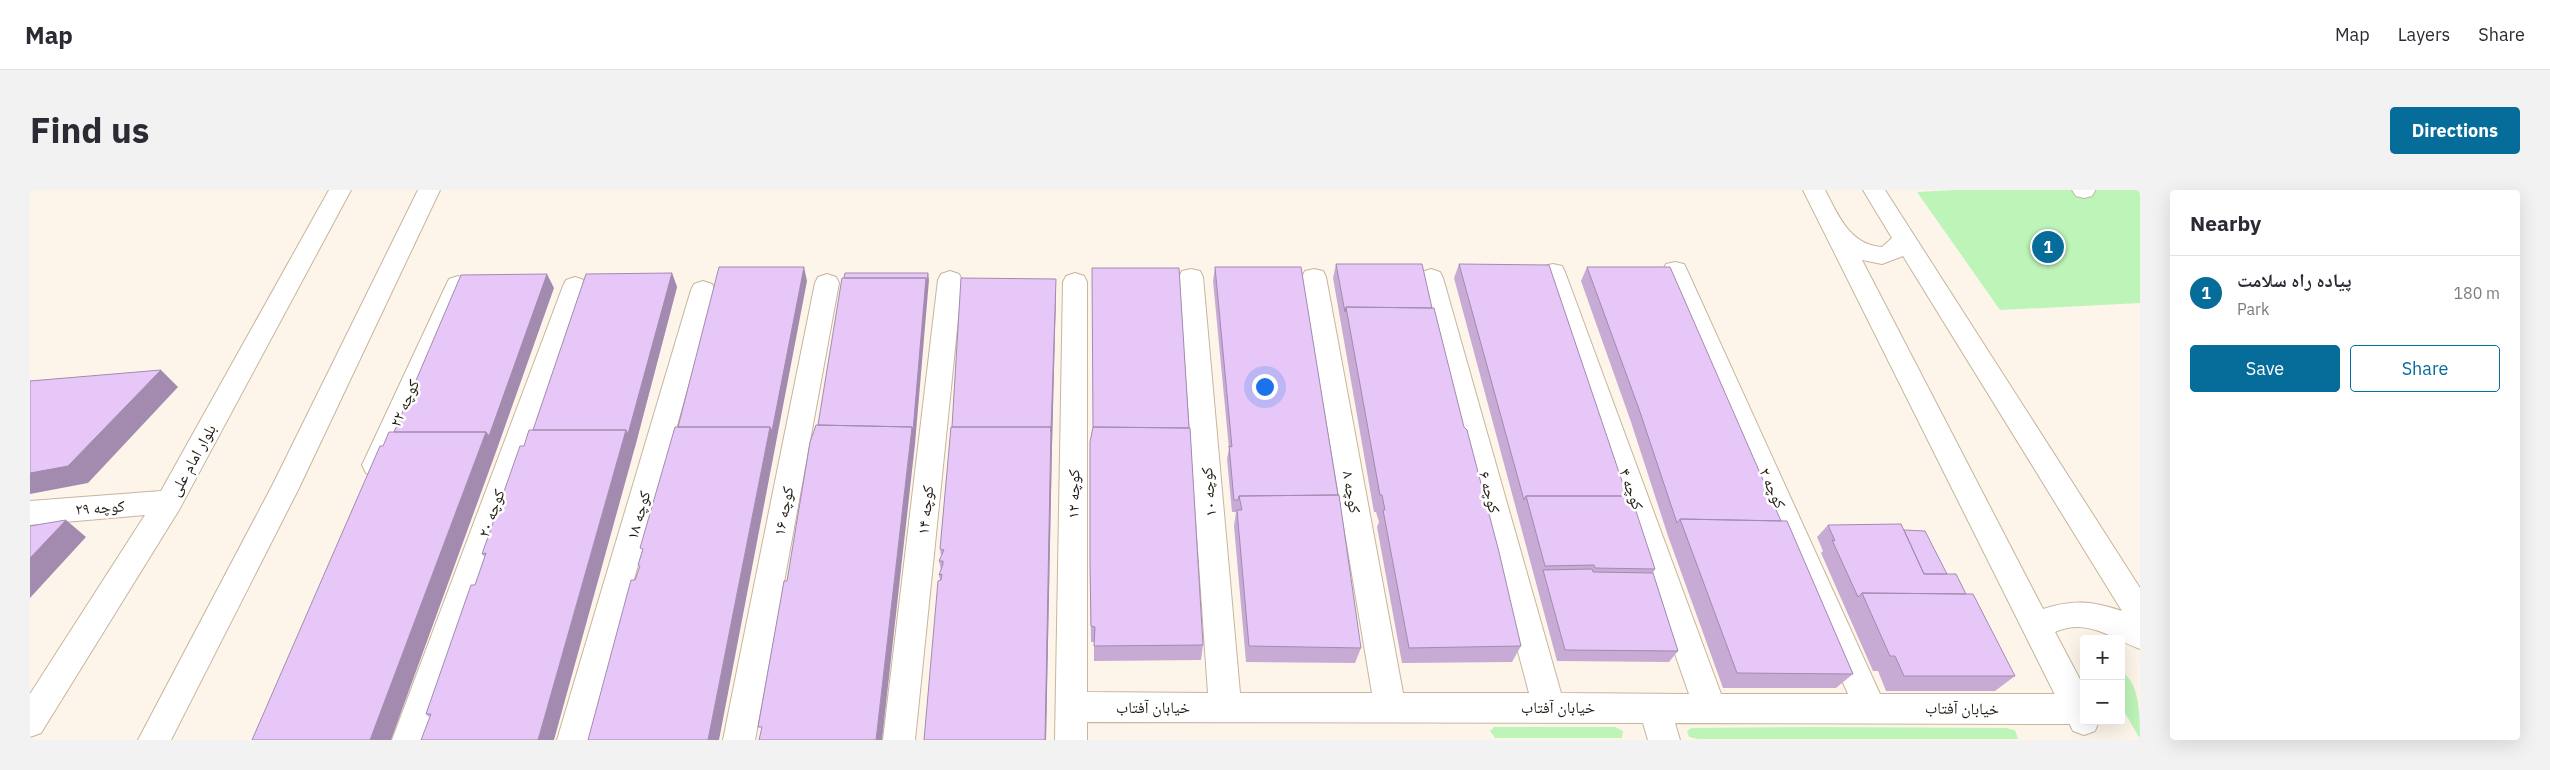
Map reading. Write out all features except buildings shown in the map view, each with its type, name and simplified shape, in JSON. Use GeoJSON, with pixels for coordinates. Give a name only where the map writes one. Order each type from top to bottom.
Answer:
{"type":"FeatureCollection","features":[{"type":"Feature","properties":{"kind":"street","name":"بلوار امام علی"},"geometry":{"type":"LineString","coordinates":[[30,722],[170,502],[340,190]]}},
{"type":"Feature","properties":{"kind":"street"},"geometry":{"type":"LineString","coordinates":[[154,740],[285,488],[429,190]]}},
{"type":"Feature","properties":{"kind":"street"},"geometry":{"type":"LineString","coordinates":[[1814,190],[2080,713]]}},
{"type":"Feature","properties":{"kind":"street"},"geometry":{"type":"LineString","coordinates":[[1874,190],[2140,614]]}},
{"type":"Feature","properties":{"kind":"street"},"geometry":{"type":"LineString","coordinates":[[1837,234],[1852,247],[1869,254],[1886,256],[1899,250],[1904,238]]}},
{"type":"Feature","properties":{"kind":"street","name":"کوچه ۲"},"geometry":{"type":"LineString","coordinates":[[1675,270],[1870,707]]}},
{"type":"Feature","properties":{"kind":"street","name":"کوچه ۴"},"geometry":{"type":"LineString","coordinates":[[1553,272],[1710,707]]}},
{"type":"Feature","properties":{"kind":"street","name":"کوچه ۱۰"},"geometry":{"type":"LineString","coordinates":[[1191,277],[1225,707]]}},
{"type":"Feature","properties":{"kind":"street","name":"کوچه ۸"},"geometry":{"type":"LineString","coordinates":[[1314,277],[1390,707]]}},
{"type":"Feature","properties":{"kind":"street","name":"کوچه ۶"},"geometry":{"type":"LineString","coordinates":[[1431,278],[1549,707]]}},
{"type":"Feature","properties":{"kind":"street","name":"کوچه ۱۴"},"geometry":{"type":"LineString","coordinates":[[899,740],[950,280]]}},
{"type":"Feature","properties":{"kind":"street","name":"کوچه ۱۲"},"geometry":{"type":"LineString","coordinates":[[1071,707],[1075,282]]}},
{"type":"Feature","properties":{"kind":"street","name":"کوچه ۱۶"},"geometry":{"type":"LineString","coordinates":[[739,740],[827,283]]}},
{"type":"Feature","properties":{"kind":"street","name":"کوچه ۲۲"},"geometry":{"type":"LineString","coordinates":[[367,485],[458,285]]}},
{"type":"Feature","properties":{"kind":"street","name":"کوچه ۲۰"},"geometry":{"type":"LineString","coordinates":[[408,740],[575,286]]}},
{"type":"Feature","properties":{"kind":"street","name":"کوچه ۱۸"},"geometry":{"type":"LineString","coordinates":[[573,740],[703,290]]}},
{"type":"Feature","properties":{"kind":"street","name":"کوچه ۲۹"},"geometry":{"type":"LineString","coordinates":[[30,513],[170,502]]}},
{"type":"Feature","properties":{"kind":"street"},"geometry":{"type":"LineString","coordinates":[[2036,627],[2056,616],[2075,613],[2100,616],[2140,635]]}},
{"type":"Feature","properties":{"kind":"street"},"geometry":{"type":"LineString","coordinates":[[1071,707],[1071,740]]}},
{"type":"Feature","properties":{"kind":"street","name":"خیابان آفتاب"},"geometry":{"type":"LineString","coordinates":[[1071,707],[1870,707],[2080,717]]}},
{"type":"Feature","properties":{"kind":"street"},"geometry":{"type":"LineString","coordinates":[[1654,707],[1664,740]]}},
{"type":"Feature","properties":{"kind":"street"},"geometry":{"type":"LineString","coordinates":[[2087,725],[2095,740]]}},
{"type":"Feature","properties":{"kind":"green space"},"geometry":{"type":"Polygon","coordinates":[[[1955,190],[2140,190],[2140,303],[2000,310],[1917,192],[1955,190]]]}},
{"type":"Feature","properties":{"kind":"green space"},"geometry":{"type":"Polygon","coordinates":[[[2125,675],[2132,683],[2138,701],[2140,739],[2125,713],[2125,675]]]}},
{"type":"Feature","properties":{"kind":"green space"},"geometry":{"type":"Polygon","coordinates":[[[1494,727],[1615,727],[1623,731],[1622,738],[1495,738],[1490,731],[1494,727]]]}},
{"type":"Feature","properties":{"kind":"green space"},"geometry":{"type":"Polygon","coordinates":[[[1691,728],[2006,728],[2015,730],[2018,739],[1698,739],[1689,737],[1687,731],[1691,728]]]}},
{"type":"Feature","properties":{"kind":"place","name":"پیاده راه سلامت"},"geometry":{"type":"Point","coordinates":[2048,247]}}]}
